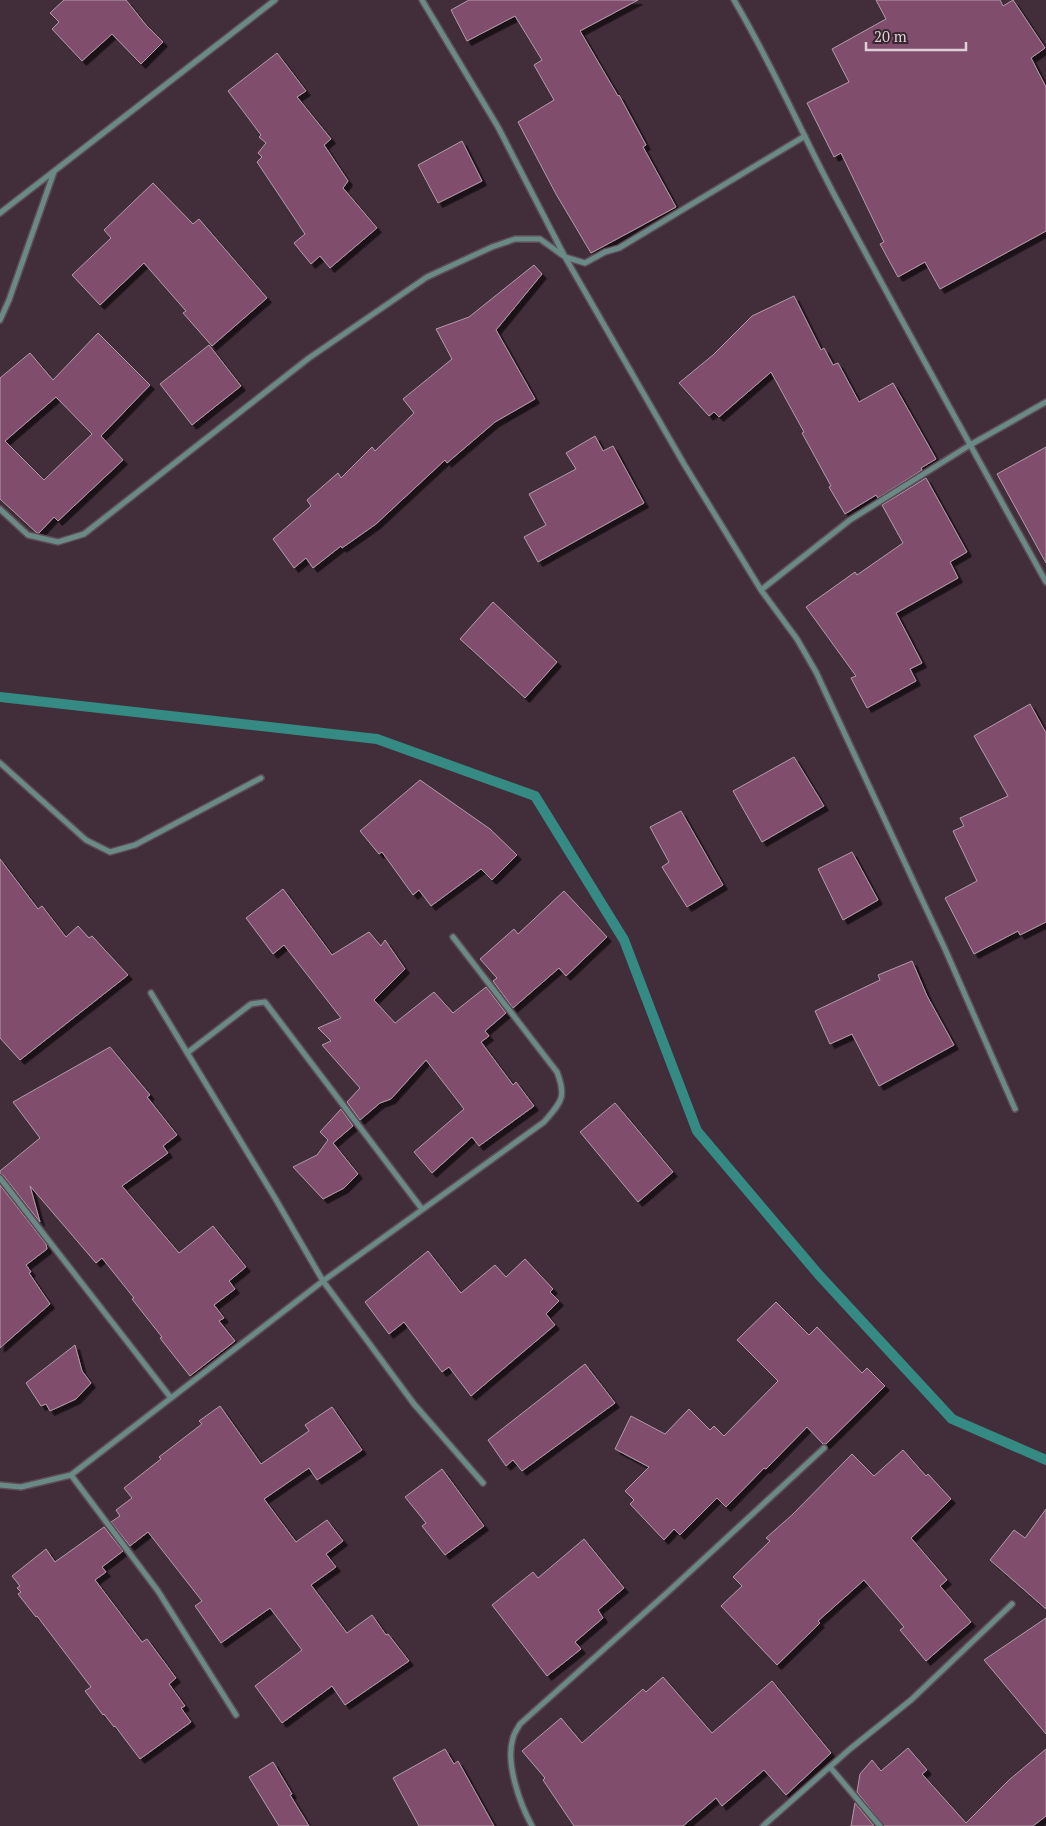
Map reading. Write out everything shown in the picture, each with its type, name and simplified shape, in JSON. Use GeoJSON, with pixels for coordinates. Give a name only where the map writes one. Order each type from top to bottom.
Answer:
{"type":"FeatureCollection","features":[{"type":"Feature","properties":{"kind":"street"},"geometry":{"type":"LineString","coordinates":[[0,212],[275,0]]}},
{"type":"Feature","properties":{"kind":"street"},"geometry":{"type":"LineString","coordinates":[[422,0],[498,127],[565,257],[684,464],[761,590],[797,639],[816,672],[946,949],[1015,1109]]}},
{"type":"Feature","properties":{"kind":"street"},"geometry":{"type":"LineString","coordinates":[[734,0],[753,31],[835,196],[1046,582]]}},
{"type":"Feature","properties":{"kind":"street"},"geometry":{"type":"LineString","coordinates":[[0,510],[28,535],[58,542],[84,534],[309,358],[428,277],[492,247],[515,239],[540,239],[565,257],[585,263],[605,252],[618,248],[805,136]]}},
{"type":"Feature","properties":{"kind":"street"},"geometry":{"type":"LineString","coordinates":[[0,320],[9,300],[54,172]]}},
{"type":"Feature","properties":{"kind":"street"},"geometry":{"type":"LineString","coordinates":[[761,590],[850,520],[970,445],[1046,402]]}},
{"type":"Feature","properties":{"kind":"street"},"geometry":{"type":"LineString","coordinates":[[0,763],[86,840],[110,852],[134,846],[260,778]]}},
{"type":"Feature","properties":{"kind":"street"},"geometry":{"type":"LineString","coordinates":[[0,1485],[21,1487],[71,1475],[322,1282],[544,1122],[561,1103],[562,1085],[557,1072],[453,937]]}},
{"type":"Feature","properties":{"kind":"street"},"geometry":{"type":"LineString","coordinates":[[151,993],[322,1282],[414,1404],[483,1483]]}},
{"type":"Feature","properties":{"kind":"street"},"geometry":{"type":"LineString","coordinates":[[187,1053],[251,1004],[265,1002],[422,1210]]}},
{"type":"Feature","properties":{"kind":"street"},"geometry":{"type":"LineString","coordinates":[[0,1178],[171,1398]]}},
{"type":"Feature","properties":{"kind":"street"},"geometry":{"type":"LineString","coordinates":[[532,1826],[522,1807],[511,1761],[513,1738],[520,1724],[669,1591],[824,1448]]}},
{"type":"Feature","properties":{"kind":"street"},"geometry":{"type":"LineString","coordinates":[[71,1475],[158,1591],[236,1715]]}},
{"type":"Feature","properties":{"kind":"street"},"geometry":{"type":"LineString","coordinates":[[763,1826],[911,1700],[1012,1604]]}},
{"type":"Feature","properties":{"kind":"street"},"geometry":{"type":"LineString","coordinates":[[830,1767],[880,1826]]}},
{"type":"Feature","properties":{"kind":"building"},"geometry":{"type":"Polygon","coordinates":[[[64,0],[126,0],[146,25],[163,42],[141,64],[112,34],[82,61],[52,29],[59,22],[50,13],[64,0]]]}},
{"type":"Feature","properties":{"kind":"building"},"geometry":{"type":"Polygon","coordinates":[[[469,0],[638,0],[580,31],[619,95],[646,145],[643,147],[676,207],[591,253],[556,194],[518,122],[554,100],[534,65],[542,60],[515,16],[467,41],[451,10],[469,0]]]}},
{"type":"Feature","properties":{"kind":"building"},"geometry":{"type":"Polygon","coordinates":[[[876,0],[1000,0],[1003,6],[1013,0],[1045,48],[1031,58],[1046,87],[1046,231],[940,289],[925,262],[898,277],[880,244],[884,242],[841,153],[834,157],[807,103],[849,82],[832,49],[886,19],[876,0]]]}},
{"type":"Feature","properties":{"kind":"building"},"geometry":{"type":"Polygon","coordinates":[[[277,53],[306,91],[297,97],[331,139],[324,145],[348,181],[343,188],[377,228],[330,268],[320,256],[311,264],[294,243],[305,234],[257,162],[262,157],[258,153],[266,143],[259,137],[261,135],[228,91],[277,53]]]}},
{"type":"Feature","properties":{"kind":"building"},"geometry":{"type":"Polygon","coordinates":[[[462,141],[482,181],[438,203],[418,165],[462,141]]]}},
{"type":"Feature","properties":{"kind":"building"},"geometry":{"type":"Polygon","coordinates":[[[153,183],[193,224],[199,219],[267,298],[212,346],[183,313],[186,311],[144,263],[100,305],[72,275],[111,238],[104,230],[153,183]]]}},
{"type":"Feature","properties":{"kind":"building"},"geometry":{"type":"Polygon","coordinates":[[[534,265],[542,274],[496,330],[535,399],[495,422],[447,463],[445,460],[376,524],[342,548],[341,546],[313,568],[306,558],[294,568],[273,539],[311,506],[307,500],[338,473],[341,478],[372,447],[375,451],[414,413],[403,399],[452,359],[436,329],[469,317],[534,265]]]}},
{"type":"Feature","properties":{"kind":"building"},"geometry":{"type":"Polygon","coordinates":[[[794,296],[821,350],[824,348],[833,365],[838,363],[859,402],[893,383],[936,459],[878,498],[876,495],[845,514],[829,487],[831,486],[802,433],[804,432],[771,372],[719,417],[714,412],[709,416],[679,383],[713,355],[752,316],[794,296]]]}},
{"type":"Feature","properties":{"kind":"building"},"geometry":{"type":"Polygon","coordinates":[[[98,333],[150,385],[101,436],[123,460],[58,521],[54,517],[37,533],[0,499],[0,378],[30,353],[53,380],[98,333]],[[56,397],[5,441],[44,480],[92,434],[56,397]]]}},
{"type":"Feature","properties":{"kind":"building"},"geometry":{"type":"Polygon","coordinates":[[[209,345],[241,386],[192,425],[160,384],[209,345]]]}},
{"type":"Feature","properties":{"kind":"building"},"geometry":{"type":"Polygon","coordinates":[[[595,436],[603,451],[613,446],[644,503],[538,562],[524,537],[546,525],[529,494],[576,469],[566,453],[595,436]]]}},
{"type":"Feature","properties":{"kind":"building"},"geometry":{"type":"Polygon","coordinates":[[[1046,447],[1046,563],[997,474],[1046,447]]]}},
{"type":"Feature","properties":{"kind":"building"},"geometry":{"type":"Polygon","coordinates":[[[926,478],[967,552],[950,562],[958,578],[896,613],[922,663],[910,669],[916,681],[867,708],[851,678],[856,676],[806,607],[855,572],[857,575],[903,543],[882,505],[926,478]]]}},
{"type":"Feature","properties":{"kind":"building"},"geometry":{"type":"Polygon","coordinates":[[[493,602],[557,662],[525,698],[460,639],[493,602]]]}},
{"type":"Feature","properties":{"kind":"building"},"geometry":{"type":"Polygon","coordinates":[[[1030,704],[1046,733],[1046,922],[1020,935],[1018,931],[974,954],[945,898],[977,881],[953,831],[964,826],[960,818],[1008,796],[974,736],[1030,704]]]}},
{"type":"Feature","properties":{"kind":"building"},"geometry":{"type":"Polygon","coordinates":[[[794,757],[824,806],[762,842],[733,791],[794,757]]]}},
{"type":"Feature","properties":{"kind":"building"},"geometry":{"type":"Polygon","coordinates":[[[420,780],[490,829],[517,855],[492,880],[481,869],[431,906],[419,890],[413,895],[382,852],[379,854],[360,831],[420,780]]]}},
{"type":"Feature","properties":{"kind":"building"},"geometry":{"type":"Polygon","coordinates":[[[681,811],[723,885],[687,907],[662,867],[669,862],[650,827],[681,811]]]}},
{"type":"Feature","properties":{"kind":"building"},"geometry":{"type":"Polygon","coordinates":[[[852,852],[878,900],[843,920],[818,869],[852,852]]]}},
{"type":"Feature","properties":{"kind":"building"},"geometry":{"type":"Polygon","coordinates":[[[0,859],[38,909],[42,906],[66,937],[78,926],[89,938],[92,936],[128,975],[20,1060],[0,1038],[0,859]]]}},
{"type":"Feature","properties":{"kind":"building"},"geometry":{"type":"Polygon","coordinates":[[[283,889],[332,955],[369,932],[381,946],[385,940],[405,969],[374,1000],[395,1023],[434,992],[453,1013],[486,987],[506,1013],[485,1031],[489,1036],[481,1042],[513,1085],[516,1082],[534,1106],[479,1146],[472,1137],[432,1173],[414,1152],[464,1109],[426,1060],[391,1099],[380,1103],[360,1120],[347,1102],[360,1088],[322,1045],[331,1041],[318,1028],[341,1018],[284,945],[273,954],[246,918],[283,889]]]}},
{"type":"Feature","properties":{"kind":"building"},"geometry":{"type":"Polygon","coordinates":[[[564,891],[607,937],[566,976],[559,968],[513,1008],[493,981],[497,978],[480,959],[514,929],[518,934],[564,891]]]}},
{"type":"Feature","properties":{"kind":"building"},"geometry":{"type":"Polygon","coordinates":[[[912,961],[927,996],[954,1045],[879,1086],[852,1034],[830,1044],[815,1011],[880,980],[878,975],[912,961]]]}},
{"type":"Feature","properties":{"kind":"building"},"geometry":{"type":"Polygon","coordinates":[[[110,1047],[150,1095],[147,1097],[177,1135],[163,1146],[168,1153],[122,1186],[179,1253],[213,1226],[246,1267],[229,1281],[235,1289],[214,1305],[224,1318],[219,1321],[235,1341],[190,1376],[132,1299],[134,1298],[102,1258],[96,1263],[30,1186],[40,1222],[3,1175],[0,1174],[0,1171],[40,1138],[13,1102],[110,1047]]]}},
{"type":"Feature","properties":{"kind":"building"},"geometry":{"type":"Polygon","coordinates":[[[615,1103],[673,1172],[638,1202],[580,1132],[615,1103]]]}},
{"type":"Feature","properties":{"kind":"building"},"geometry":{"type":"Polygon","coordinates":[[[341,1109],[353,1126],[333,1143],[358,1174],[344,1188],[323,1199],[293,1167],[317,1155],[328,1140],[320,1132],[341,1109]]]}},
{"type":"Feature","properties":{"kind":"building"},"geometry":{"type":"Polygon","coordinates":[[[0,1185],[46,1244],[47,1249],[26,1265],[31,1272],[29,1273],[50,1304],[0,1348],[0,1185]]]}},
{"type":"Feature","properties":{"kind":"building"},"geometry":{"type":"Polygon","coordinates":[[[428,1251],[461,1293],[495,1265],[506,1277],[525,1259],[553,1289],[550,1292],[559,1301],[546,1314],[555,1325],[471,1396],[449,1367],[442,1372],[404,1322],[389,1334],[365,1302],[428,1251]]]}},
{"type":"Feature","properties":{"kind":"building"},"geometry":{"type":"Polygon","coordinates":[[[776,1302],[809,1335],[817,1327],[862,1373],[867,1368],[885,1386],[826,1444],[823,1444],[807,1427],[726,1507],[717,1498],[680,1535],[674,1529],[664,1540],[630,1504],[634,1500],[625,1491],[649,1467],[615,1449],[631,1416],[665,1434],[689,1409],[710,1430],[714,1426],[724,1436],[778,1381],[737,1340],[776,1302]]]}},
{"type":"Feature","properties":{"kind":"building"},"geometry":{"type":"Polygon","coordinates":[[[75,1345],[82,1371],[91,1383],[76,1399],[50,1411],[46,1404],[41,1406],[26,1383],[75,1345]]]}},
{"type":"Feature","properties":{"kind":"building"},"geometry":{"type":"Polygon","coordinates":[[[585,1364],[615,1403],[522,1471],[513,1460],[506,1466],[488,1440],[585,1364]]]}},
{"type":"Feature","properties":{"kind":"building"},"geometry":{"type":"Polygon","coordinates":[[[220,1406],[261,1464],[309,1431],[305,1425],[332,1407],[362,1450],[317,1480],[309,1468],[264,1499],[296,1542],[327,1520],[343,1541],[326,1554],[336,1567],[311,1585],[347,1633],[372,1615],[386,1635],[388,1634],[409,1661],[345,1705],[332,1686],[282,1723],[255,1686],[302,1650],[270,1608],[221,1643],[195,1606],[202,1601],[148,1532],[130,1546],[111,1522],[120,1516],[116,1510],[132,1498],[124,1488],[161,1459],[159,1457],[202,1424],[199,1421],[220,1406]]]}},
{"type":"Feature","properties":{"kind":"building"},"geometry":{"type":"Polygon","coordinates":[[[903,1450],[926,1476],[928,1474],[951,1499],[911,1538],[947,1580],[940,1586],[971,1622],[926,1661],[900,1630],[904,1627],[864,1580],[818,1621],[820,1623],[777,1665],[721,1606],[742,1586],[733,1577],[770,1541],[766,1538],[792,1515],[852,1454],[874,1476],[903,1450]]]}},
{"type":"Feature","properties":{"kind":"building"},"geometry":{"type":"Polygon","coordinates":[[[442,1469],[484,1526],[445,1555],[422,1526],[426,1523],[405,1497],[442,1469]]]}},
{"type":"Feature","properties":{"kind":"building"},"geometry":{"type":"Polygon","coordinates":[[[1046,1509],[1046,1609],[990,1560],[1014,1530],[1025,1538],[1046,1509]]]}},
{"type":"Feature","properties":{"kind":"building"},"geometry":{"type":"Polygon","coordinates":[[[104,1527],[123,1551],[102,1567],[106,1572],[95,1580],[142,1642],[147,1639],[176,1678],[169,1684],[185,1706],[181,1708],[191,1722],[140,1759],[85,1691],[91,1687],[18,1594],[21,1592],[17,1588],[20,1586],[12,1576],[46,1549],[55,1562],[104,1527]]]}},
{"type":"Feature","properties":{"kind":"building"},"geometry":{"type":"Polygon","coordinates":[[[584,1539],[624,1588],[598,1610],[603,1618],[575,1642],[581,1649],[547,1676],[492,1605],[533,1572],[538,1578],[584,1539]]]}},
{"type":"Feature","properties":{"kind":"building"},"geometry":{"type":"Polygon","coordinates":[[[1046,1618],[1046,1734],[984,1660],[1046,1618]]]}},
{"type":"Feature","properties":{"kind":"building"},"geometry":{"type":"Polygon","coordinates":[[[663,1677],[712,1733],[772,1681],[831,1753],[786,1795],[764,1770],[722,1806],[716,1798],[683,1826],[574,1826],[543,1780],[545,1778],[522,1751],[561,1718],[582,1743],[643,1689],[646,1692],[663,1677]]]}},
{"type":"Feature","properties":{"kind":"building"},"geometry":{"type":"Polygon","coordinates":[[[908,1748],[927,1770],[922,1774],[966,1823],[1009,1780],[1046,1749],[1046,1816],[1033,1826],[884,1826],[857,1792],[860,1774],[872,1760],[881,1771],[908,1748]]]}},
{"type":"Feature","properties":{"kind":"building"},"geometry":{"type":"Polygon","coordinates":[[[445,1749],[454,1764],[458,1761],[494,1826],[419,1826],[393,1778],[445,1749]]]}},
{"type":"Feature","properties":{"kind":"building"},"geometry":{"type":"Polygon","coordinates":[[[273,1762],[309,1826],[279,1826],[249,1777],[273,1762]]]}},
{"type":"Feature","properties":{"kind":"building"},"geometry":{"type":"Polygon","coordinates":[[[855,1803],[874,1826],[851,1826],[855,1803]]]}},
{"type":"Feature","properties":{"kind":"waterway"},"geometry":{"type":"LineString","coordinates":[[0,697],[377,739],[535,796],[624,940],[697,1131],[819,1275],[952,1419],[1046,1460]]}}]}
